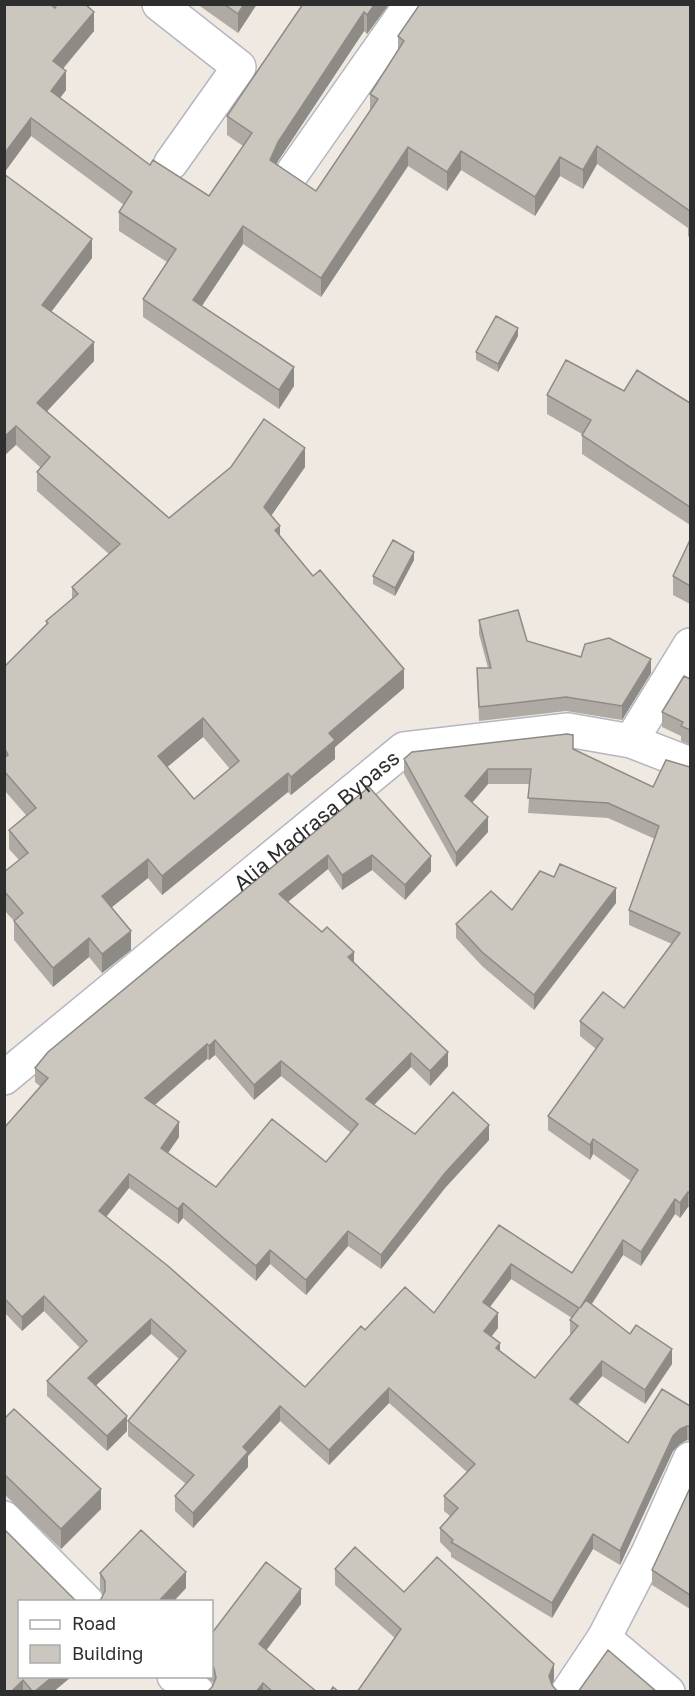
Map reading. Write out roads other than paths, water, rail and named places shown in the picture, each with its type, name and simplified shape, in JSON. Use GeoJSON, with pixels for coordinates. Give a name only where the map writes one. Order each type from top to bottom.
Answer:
{"type":"FeatureCollection","features":[{"type":"Feature","properties":{"kind":"street"},"geometry":{"type":"LineString","coordinates":[[159,4],[239,67],[171,163]]}},
{"type":"Feature","properties":{"kind":"street"},"geometry":{"type":"LineString","coordinates":[[293,172],[411,4]]}},
{"type":"Feature","properties":{"kind":"street"},"geometry":{"type":"LineString","coordinates":[[631,741],[690,645]]}},
{"type":"Feature","properties":{"kind":"street","name":"Alia Madrasa Bypass"},"geometry":{"type":"LineString","coordinates":[[4,1078],[404,749],[568,730],[631,741],[690,764]]}},
{"type":"Feature","properties":{"kind":"street"},"geometry":{"type":"LineString","coordinates":[[568,1692],[604,1638],[649,1551],[690,1459]]}},
{"type":"Feature","properties":{"kind":"street"},"geometry":{"type":"LineString","coordinates":[[4,1518],[85,1600]]}},
{"type":"Feature","properties":{"kind":"street"},"geometry":{"type":"LineString","coordinates":[[604,1638],[668,1692]]}},
{"type":"Feature","properties":{"kind":"street"},"geometry":{"type":"LineString","coordinates":[[176,1678],[197,1692]]}}]}
